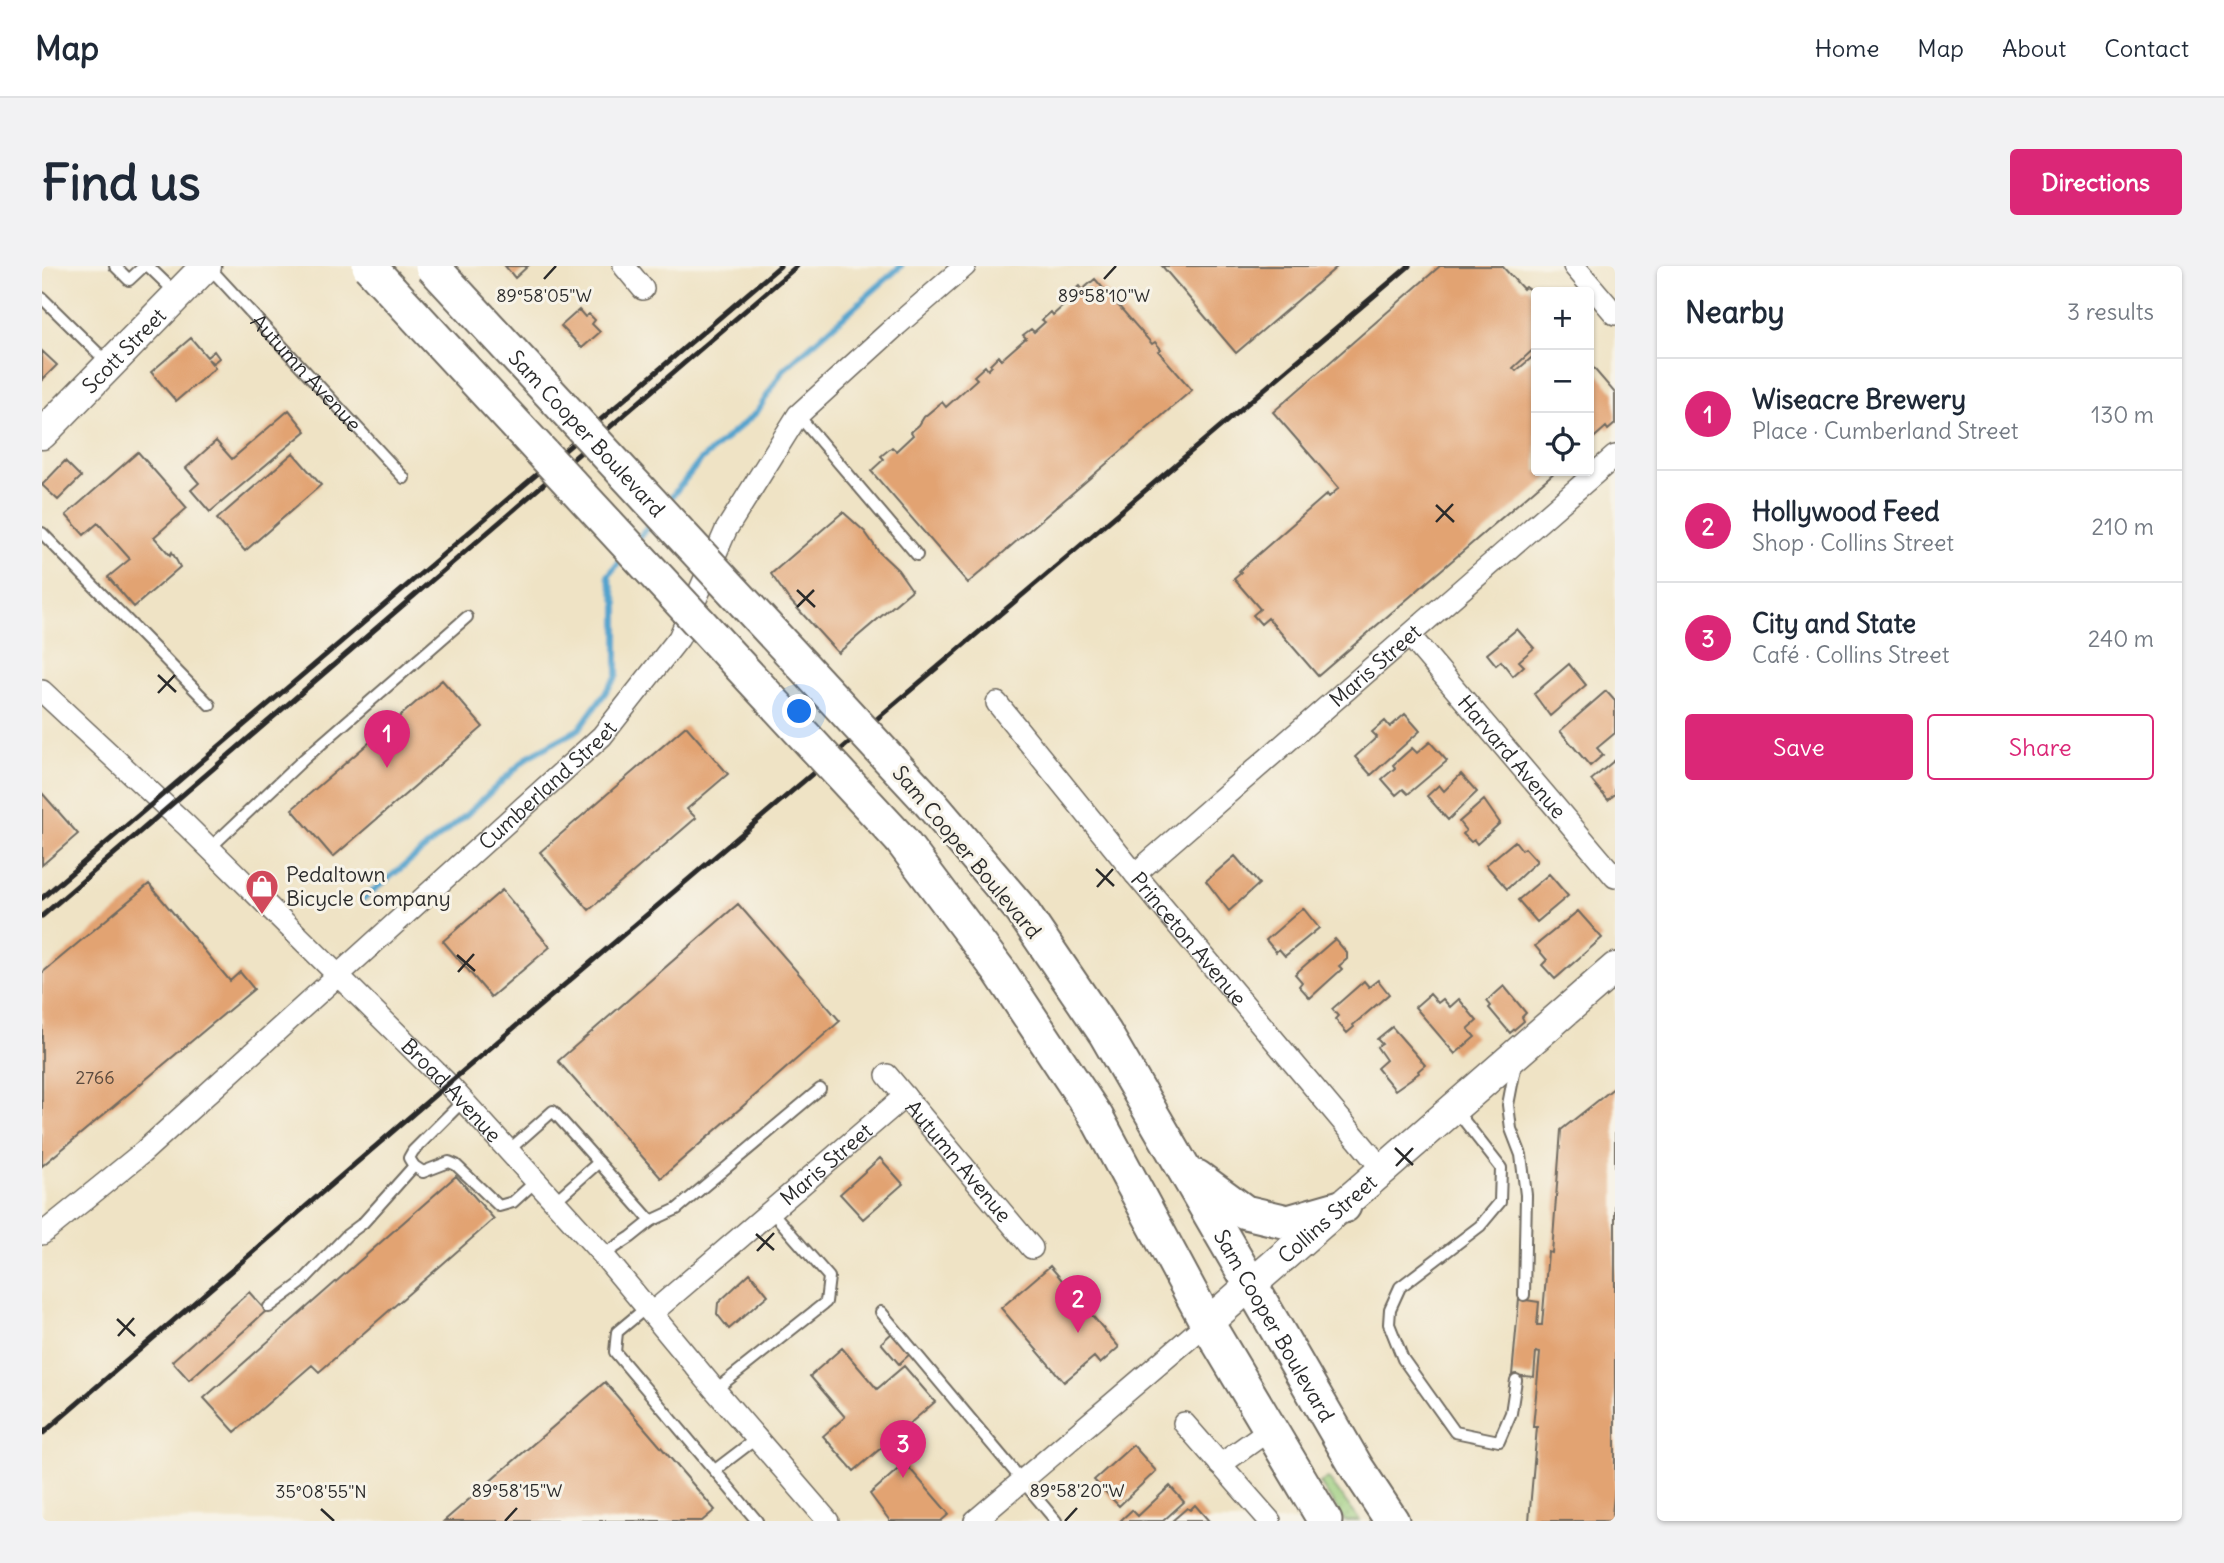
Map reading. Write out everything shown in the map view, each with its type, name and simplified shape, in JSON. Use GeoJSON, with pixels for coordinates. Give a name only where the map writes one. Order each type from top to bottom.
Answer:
{"type":"FeatureCollection","features":[{"type":"Feature","properties":{"kind":"main road","name":"Sam Cooper Boulevard"},"geometry":{"type":"LineString","coordinates":[[369,266],[901,840],[1000,972],[1097,1118],[1207,1323],[1325,1521]]}},
{"type":"Feature","properties":{"kind":"main road","name":"Sam Cooper Boulevard"},"geometry":{"type":"LineString","coordinates":[[432,266],[932,804],[1022,911],[1105,1033],[1357,1468],[1392,1521]]}},
{"type":"Feature","properties":{"kind":"main road"},"geometry":{"type":"LineString","coordinates":[[1183,1164],[1202,1182],[1245,1212],[1288,1222],[1343,1206]]}},
{"type":"Feature","properties":{"kind":"street","name":"Scott Street"},"geometry":{"type":"LineString","coordinates":[[42,434],[207,266]]}},
{"type":"Feature","properties":{"kind":"street"},"geometry":{"type":"LineString","coordinates":[[624,266],[643,289]]}},
{"type":"Feature","properties":{"kind":"street","name":"Cumberland Street"},"geometry":{"type":"LineString","coordinates":[[42,1234],[142,1153],[601,736],[679,638],[726,530],[798,415],[965,266]]}},
{"type":"Feature","properties":{"kind":"street"},"geometry":{"type":"LineString","coordinates":[[1574,266],[1615,314]]}},
{"type":"Feature","properties":{"kind":"street","name":"Maris Street"},"geometry":{"type":"LineString","coordinates":[[1135,874],[1615,456]]}},
{"type":"Feature","properties":{"kind":"street","name":"Harvard Avenue"},"geometry":{"type":"LineString","coordinates":[[1410,636],[1615,877]]}},
{"type":"Feature","properties":{"kind":"street","name":"Broad Avenue"},"geometry":{"type":"LineString","coordinates":[[42,691],[210,848],[464,1100],[603,1255],[828,1521]]}},
{"type":"Feature","properties":{"kind":"street","name":"Princeton Avenue"},"geometry":{"type":"LineString","coordinates":[[997,703],[1135,874],[1384,1171]]}},
{"type":"Feature","properties":{"kind":"street","name":"Collins Street"},"geometry":{"type":"LineString","coordinates":[[975,1521],[1384,1171],[1615,968]]}},
{"type":"Feature","properties":{"kind":"street","name":"Autumn Avenue"},"geometry":{"type":"LineString","coordinates":[[887,1075],[1032,1248]]}},
{"type":"Feature","properties":{"kind":"street","name":"Maris Street"},"geometry":{"type":"LineString","coordinates":[[650,1310],[772,1212],[905,1096]]}},
{"type":"Feature","properties":{"kind":"street"},"geometry":{"type":"LineString","coordinates":[[1184,1423],[1270,1521]]}},
{"type":"Feature","properties":{"kind":"street"},"geometry":{"type":"LineString","coordinates":[[1220,1465],[1270,1429]]}},
{"type":"Feature","properties":{"kind":"lane"},"geometry":{"type":"LineString","coordinates":[[115,266],[129,280],[146,266],[178,295]]}},
{"type":"Feature","properties":{"kind":"lane","name":"Autumn Avenue"},"geometry":{"type":"LineString","coordinates":[[207,266],[404,478]]}},
{"type":"Feature","properties":{"kind":"lane"},"geometry":{"type":"LineString","coordinates":[[42,298],[110,365]]}},
{"type":"Feature","properties":{"kind":"lane"},"geometry":{"type":"LineString","coordinates":[[798,415],[917,555]]}},
{"type":"Feature","properties":{"kind":"lane"},"geometry":{"type":"LineString","coordinates":[[42,533],[210,705]]}},
{"type":"Feature","properties":{"kind":"lane"},"geometry":{"type":"LineString","coordinates":[[210,848],[304,760],[467,617]]}},
{"type":"Feature","properties":{"kind":"lane"},"geometry":{"type":"LineString","coordinates":[[1518,1054],[1508,1105],[1511,1129],[1521,1156],[1526,1195],[1524,1295]]}},
{"type":"Feature","properties":{"kind":"lane"},"geometry":{"type":"LineString","coordinates":[[603,1255],[651,1220],[677,1209],[820,1089]]}},
{"type":"Feature","properties":{"kind":"lane"},"geometry":{"type":"LineString","coordinates":[[464,1100],[413,1151],[409,1158],[414,1166],[428,1172],[449,1162],[456,1165],[499,1206],[513,1202],[536,1181]]}},
{"type":"Feature","properties":{"kind":"lane"},"geometry":{"type":"LineString","coordinates":[[1455,1109],[1501,1168],[1500,1202],[1480,1226],[1401,1287],[1390,1309],[1389,1324],[1403,1359],[1455,1432],[1499,1441],[1511,1413],[1516,1380]]}},
{"type":"Feature","properties":{"kind":"lane"},"geometry":{"type":"LineString","coordinates":[[509,1150],[553,1111],[651,1220]]}},
{"type":"Feature","properties":{"kind":"lane"},"geometry":{"type":"LineString","coordinates":[[555,1201],[599,1163]]}},
{"type":"Feature","properties":{"kind":"lane"},"geometry":{"type":"LineString","coordinates":[[269,1307],[300,1284],[363,1223],[414,1166]]}},
{"type":"Feature","properties":{"kind":"lane"},"geometry":{"type":"LineString","coordinates":[[715,1390],[826,1301],[829,1277],[772,1212]]}},
{"type":"Feature","properties":{"kind":"lane"},"geometry":{"type":"LineString","coordinates":[[650,1310],[617,1332],[615,1352],[757,1521]]}},
{"type":"Feature","properties":{"kind":"lane"},"geometry":{"type":"LineString","coordinates":[[881,1312],[1056,1521]]}},
{"type":"Feature","properties":{"kind":"lane"},"geometry":{"type":"LineString","coordinates":[[716,1470],[757,1438]]}},
{"type":"Feature","properties":{"kind":"green space"},"geometry":{"type":"Polygon","coordinates":[[[1328,1478],[1360,1521],[1345,1521],[1320,1483],[1328,1478]]]}},
{"type":"Feature","properties":{"kind":"building"},"geometry":{"type":"Polygon","coordinates":[[[505,266],[528,266],[515,278],[505,266]]]}},
{"type":"Feature","properties":{"kind":"building"},"geometry":{"type":"Polygon","coordinates":[[[1162,266],[1338,266],[1236,353],[1162,266]]]}},
{"type":"Feature","properties":{"kind":"building"},"geometry":{"type":"Polygon","coordinates":[[[1440,266],[1502,266],[1523,289],[1525,287],[1531,292],[1531,352],[1513,368],[1516,371],[1531,358],[1531,476],[1550,476],[1318,676],[1268,618],[1261,624],[1253,615],[1260,609],[1234,579],[1241,573],[1239,571],[1327,494],[1329,497],[1339,488],[1273,412],[1440,266]]]}},
{"type":"Feature","properties":{"kind":"building"},"geometry":{"type":"Polygon","coordinates":[[[1095,279],[1152,344],[1155,342],[1161,349],[1158,351],[1192,390],[968,583],[871,471],[884,459],[881,456],[892,447],[896,451],[913,435],[911,432],[924,417],[942,402],[946,407],[977,379],[974,376],[985,366],[988,370],[998,356],[1001,360],[1026,338],[1023,335],[1031,329],[1034,332],[1045,322],[1042,320],[1051,312],[1053,315],[1071,299],[1068,296],[1079,286],[1082,290],[1095,279]]]}},
{"type":"Feature","properties":{"kind":"building"},"geometry":{"type":"Polygon","coordinates":[[[579,310],[585,317],[589,314],[595,320],[592,324],[600,332],[582,348],[561,326],[579,310]]]}},
{"type":"Feature","properties":{"kind":"building"},"geometry":{"type":"Polygon","coordinates":[[[191,338],[207,357],[214,351],[219,358],[213,363],[208,359],[215,368],[176,401],[151,372],[191,338]]]}},
{"type":"Feature","properties":{"kind":"building"},"geometry":{"type":"Polygon","coordinates":[[[42,351],[57,365],[42,380],[42,351]]]}},
{"type":"Feature","properties":{"kind":"building"},"geometry":{"type":"Polygon","coordinates":[[[1594,369],[1615,393],[1615,424],[1608,430],[1606,427],[1594,438],[1594,369]]]}},
{"type":"Feature","properties":{"kind":"building"},"geometry":{"type":"Polygon","coordinates":[[[289,410],[306,431],[210,512],[191,490],[199,483],[186,468],[216,441],[232,459],[289,410]]]}},
{"type":"Feature","properties":{"kind":"building"},"geometry":{"type":"Polygon","coordinates":[[[138,452],[187,508],[154,537],[170,555],[172,552],[180,567],[134,607],[108,577],[130,559],[98,523],[84,535],[66,515],[138,452]]]}},
{"type":"Feature","properties":{"kind":"building"},"geometry":{"type":"Polygon","coordinates":[[[293,453],[321,485],[245,551],[217,519],[293,453]]]}},
{"type":"Feature","properties":{"kind":"building"},"geometry":{"type":"Polygon","coordinates":[[[65,461],[81,477],[58,500],[42,485],[65,461]]]}},
{"type":"Feature","properties":{"kind":"building"},"geometry":{"type":"Polygon","coordinates":[[[843,512],[865,532],[912,590],[838,653],[788,598],[771,574],[843,512]]]}},
{"type":"Feature","properties":{"kind":"building"},"geometry":{"type":"Polygon","coordinates":[[[1517,629],[1534,648],[1519,661],[1524,666],[1513,676],[1501,661],[1496,665],[1487,654],[1517,629]]]}},
{"type":"Feature","properties":{"kind":"building"},"geometry":{"type":"Polygon","coordinates":[[[1569,664],[1586,685],[1550,716],[1534,694],[1569,664]]]}},
{"type":"Feature","properties":{"kind":"building"},"geometry":{"type":"Polygon","coordinates":[[[442,680],[483,727],[333,857],[292,809],[442,680]]]}},
{"type":"Feature","properties":{"kind":"building"},"geometry":{"type":"Polygon","coordinates":[[[1606,691],[1615,701],[1615,733],[1597,748],[1603,755],[1590,766],[1560,731],[1606,691]]]}},
{"type":"Feature","properties":{"kind":"building"},"geometry":{"type":"Polygon","coordinates":[[[1405,714],[1420,731],[1371,775],[1355,757],[1377,737],[1372,732],[1385,721],[1390,727],[1405,714]]]}},
{"type":"Feature","properties":{"kind":"building"},"geometry":{"type":"Polygon","coordinates":[[[686,726],[728,774],[687,809],[696,818],[589,910],[540,852],[686,726]]]}},
{"type":"Feature","properties":{"kind":"building"},"geometry":{"type":"Polygon","coordinates":[[[1430,742],[1447,761],[1408,794],[1403,789],[1396,795],[1382,779],[1412,748],[1417,753],[1430,742]]]}},
{"type":"Feature","properties":{"kind":"building"},"geometry":{"type":"Polygon","coordinates":[[[1615,760],[1615,794],[1608,800],[1591,780],[1615,760]]]}},
{"type":"Feature","properties":{"kind":"building"},"geometry":{"type":"Polygon","coordinates":[[[1461,774],[1477,792],[1448,820],[1427,796],[1439,785],[1444,791],[1461,774]]]}},
{"type":"Feature","properties":{"kind":"building"},"geometry":{"type":"Polygon","coordinates":[[[42,793],[78,834],[42,865],[42,793]]]}},
{"type":"Feature","properties":{"kind":"building"},"geometry":{"type":"Polygon","coordinates":[[[1484,800],[1500,823],[1477,844],[1463,834],[1466,831],[1459,822],[1484,800]]]}},
{"type":"Feature","properties":{"kind":"building"},"geometry":{"type":"Polygon","coordinates":[[[1515,841],[1537,861],[1507,889],[1486,865],[1515,841]]]}},
{"type":"Feature","properties":{"kind":"building"},"geometry":{"type":"Polygon","coordinates":[[[1235,856],[1259,884],[1229,911],[1206,881],[1235,856]]]}},
{"type":"Feature","properties":{"kind":"building"},"geometry":{"type":"Polygon","coordinates":[[[1549,874],[1568,896],[1537,922],[1518,900],[1549,874]]]}},
{"type":"Feature","properties":{"kind":"building"},"geometry":{"type":"Polygon","coordinates":[[[149,884],[230,981],[240,972],[254,989],[42,1166],[42,973],[149,884]]]}},
{"type":"Feature","properties":{"kind":"building"},"geometry":{"type":"Polygon","coordinates":[[[502,890],[550,947],[491,997],[443,941],[502,890]]]}},
{"type":"Feature","properties":{"kind":"building"},"geometry":{"type":"Polygon","coordinates":[[[738,904],[840,1021],[661,1178],[558,1061],[738,904]]]}},
{"type":"Feature","properties":{"kind":"building"},"geometry":{"type":"Polygon","coordinates":[[[1303,908],[1319,928],[1285,956],[1279,949],[1276,952],[1266,940],[1303,908]]]}},
{"type":"Feature","properties":{"kind":"building"},"geometry":{"type":"Polygon","coordinates":[[[1578,911],[1602,938],[1555,979],[1542,965],[1547,960],[1535,946],[1578,911]]]}},
{"type":"Feature","properties":{"kind":"building"},"geometry":{"type":"Polygon","coordinates":[[[1335,939],[1347,953],[1347,959],[1339,966],[1342,969],[1310,998],[1299,986],[1302,982],[1295,974],[1335,939]]]}},
{"type":"Feature","properties":{"kind":"building"},"geometry":{"type":"Polygon","coordinates":[[[1378,980],[1389,994],[1347,1033],[1335,1019],[1338,1016],[1332,1009],[1364,981],[1369,987],[1378,980]]]}},
{"type":"Feature","properties":{"kind":"building"},"geometry":{"type":"Polygon","coordinates":[[[1504,986],[1526,1013],[1522,1017],[1524,1021],[1510,1033],[1489,1008],[1491,1006],[1487,1001],[1504,986]]]}},
{"type":"Feature","properties":{"kind":"building"},"geometry":{"type":"Polygon","coordinates":[[[1430,994],[1438,1003],[1443,999],[1450,1007],[1459,999],[1477,1021],[1468,1029],[1475,1037],[1455,1054],[1415,1007],[1430,994]]]}},
{"type":"Feature","properties":{"kind":"building"},"geometry":{"type":"Polygon","coordinates":[[[1392,1027],[1425,1065],[1419,1073],[1395,1090],[1377,1068],[1386,1060],[1377,1047],[1382,1044],[1377,1039],[1392,1027]]]}},
{"type":"Feature","properties":{"kind":"building"},"geometry":{"type":"Polygon","coordinates":[[[1615,1087],[1615,1486],[1612,1515],[1615,1521],[1529,1521],[1537,1427],[1533,1427],[1540,1353],[1536,1352],[1534,1377],[1512,1375],[1519,1299],[1539,1302],[1537,1325],[1542,1325],[1548,1252],[1552,1253],[1561,1130],[1615,1087]]]}},
{"type":"Feature","properties":{"kind":"building"},"geometry":{"type":"Polygon","coordinates":[[[880,1158],[903,1184],[863,1219],[840,1194],[880,1158]]]}},
{"type":"Feature","properties":{"kind":"building"},"geometry":{"type":"Polygon","coordinates":[[[456,1176],[494,1219],[319,1372],[312,1365],[235,1432],[204,1398],[456,1176]]]}},
{"type":"Feature","properties":{"kind":"building"},"geometry":{"type":"Polygon","coordinates":[[[1050,1266],[1119,1347],[1100,1364],[1094,1357],[1064,1382],[1001,1308],[1050,1266]]]}},
{"type":"Feature","properties":{"kind":"building"},"geometry":{"type":"Polygon","coordinates":[[[750,1273],[768,1295],[729,1329],[717,1314],[718,1303],[750,1273]]]}},
{"type":"Feature","properties":{"kind":"building"},"geometry":{"type":"Polygon","coordinates":[[[249,1292],[266,1311],[189,1380],[172,1361],[249,1292]]]}},
{"type":"Feature","properties":{"kind":"building"},"geometry":{"type":"Polygon","coordinates":[[[893,1332],[911,1353],[899,1364],[881,1343],[893,1332]]]}},
{"type":"Feature","properties":{"kind":"building"},"geometry":{"type":"Polygon","coordinates":[[[842,1348],[877,1389],[904,1366],[935,1402],[854,1471],[823,1436],[845,1417],[810,1376],[842,1348]]]}},
{"type":"Feature","properties":{"kind":"building"},"geometry":{"type":"Polygon","coordinates":[[[605,1382],[715,1510],[702,1521],[444,1521],[605,1382]]]}},
{"type":"Feature","properties":{"kind":"building"},"geometry":{"type":"Polygon","coordinates":[[[1133,1445],[1156,1471],[1119,1506],[1094,1480],[1133,1445]]]}},
{"type":"Feature","properties":{"kind":"building"},"geometry":{"type":"Polygon","coordinates":[[[905,1463],[949,1514],[941,1521],[890,1521],[870,1494],[905,1463]]]}},
{"type":"Feature","properties":{"kind":"building"},"geometry":{"type":"Polygon","coordinates":[[[1170,1486],[1184,1502],[1163,1521],[1120,1521],[1132,1510],[1138,1516],[1170,1486]]]}},
{"type":"Feature","properties":{"kind":"building"},"geometry":{"type":"Polygon","coordinates":[[[1195,1505],[1209,1521],[1172,1521],[1187,1508],[1190,1510],[1195,1505]]]}},
{"type":"Feature","properties":{"kind":"waterway"},"geometry":{"type":"LineString","coordinates":[[665,505],[700,461],[757,412],[783,370],[901,266]]}},
{"type":"Feature","properties":{"kind":"waterway"},"geometry":{"type":"LineString","coordinates":[[637,540],[654,519]]}},
{"type":"Feature","properties":{"kind":"waterway"},"geometry":{"type":"LineString","coordinates":[[363,899],[466,815],[529,756],[579,729],[617,676],[617,604],[608,576],[623,557]]}},
{"type":"Feature","properties":{"kind":"railway"},"geometry":{"type":"LineString","coordinates":[[42,898],[780,266]]}},
{"type":"Feature","properties":{"kind":"railway"},"geometry":{"type":"LineString","coordinates":[[42,916],[797,266]]}},
{"type":"Feature","properties":{"kind":"railway"},"geometry":{"type":"LineString","coordinates":[[42,1434],[435,1095],[1409,266]]}},
{"type":"Feature","properties":{"kind":"place","name":"Wiseacre Brewery"},"geometry":{"type":"Point","coordinates":[387,768]}},
{"type":"Feature","properties":{"kind":"place","name":"Pedaltown Bicycle Company"},"geometry":{"type":"Point","coordinates":[262,916]}},
{"type":"Feature","properties":{"kind":"place","name":"Hollywood Feed"},"geometry":{"type":"Point","coordinates":[1078,1333]}},
{"type":"Feature","properties":{"kind":"place","name":"City and State"},"geometry":{"type":"Point","coordinates":[903,1478]}}]}
